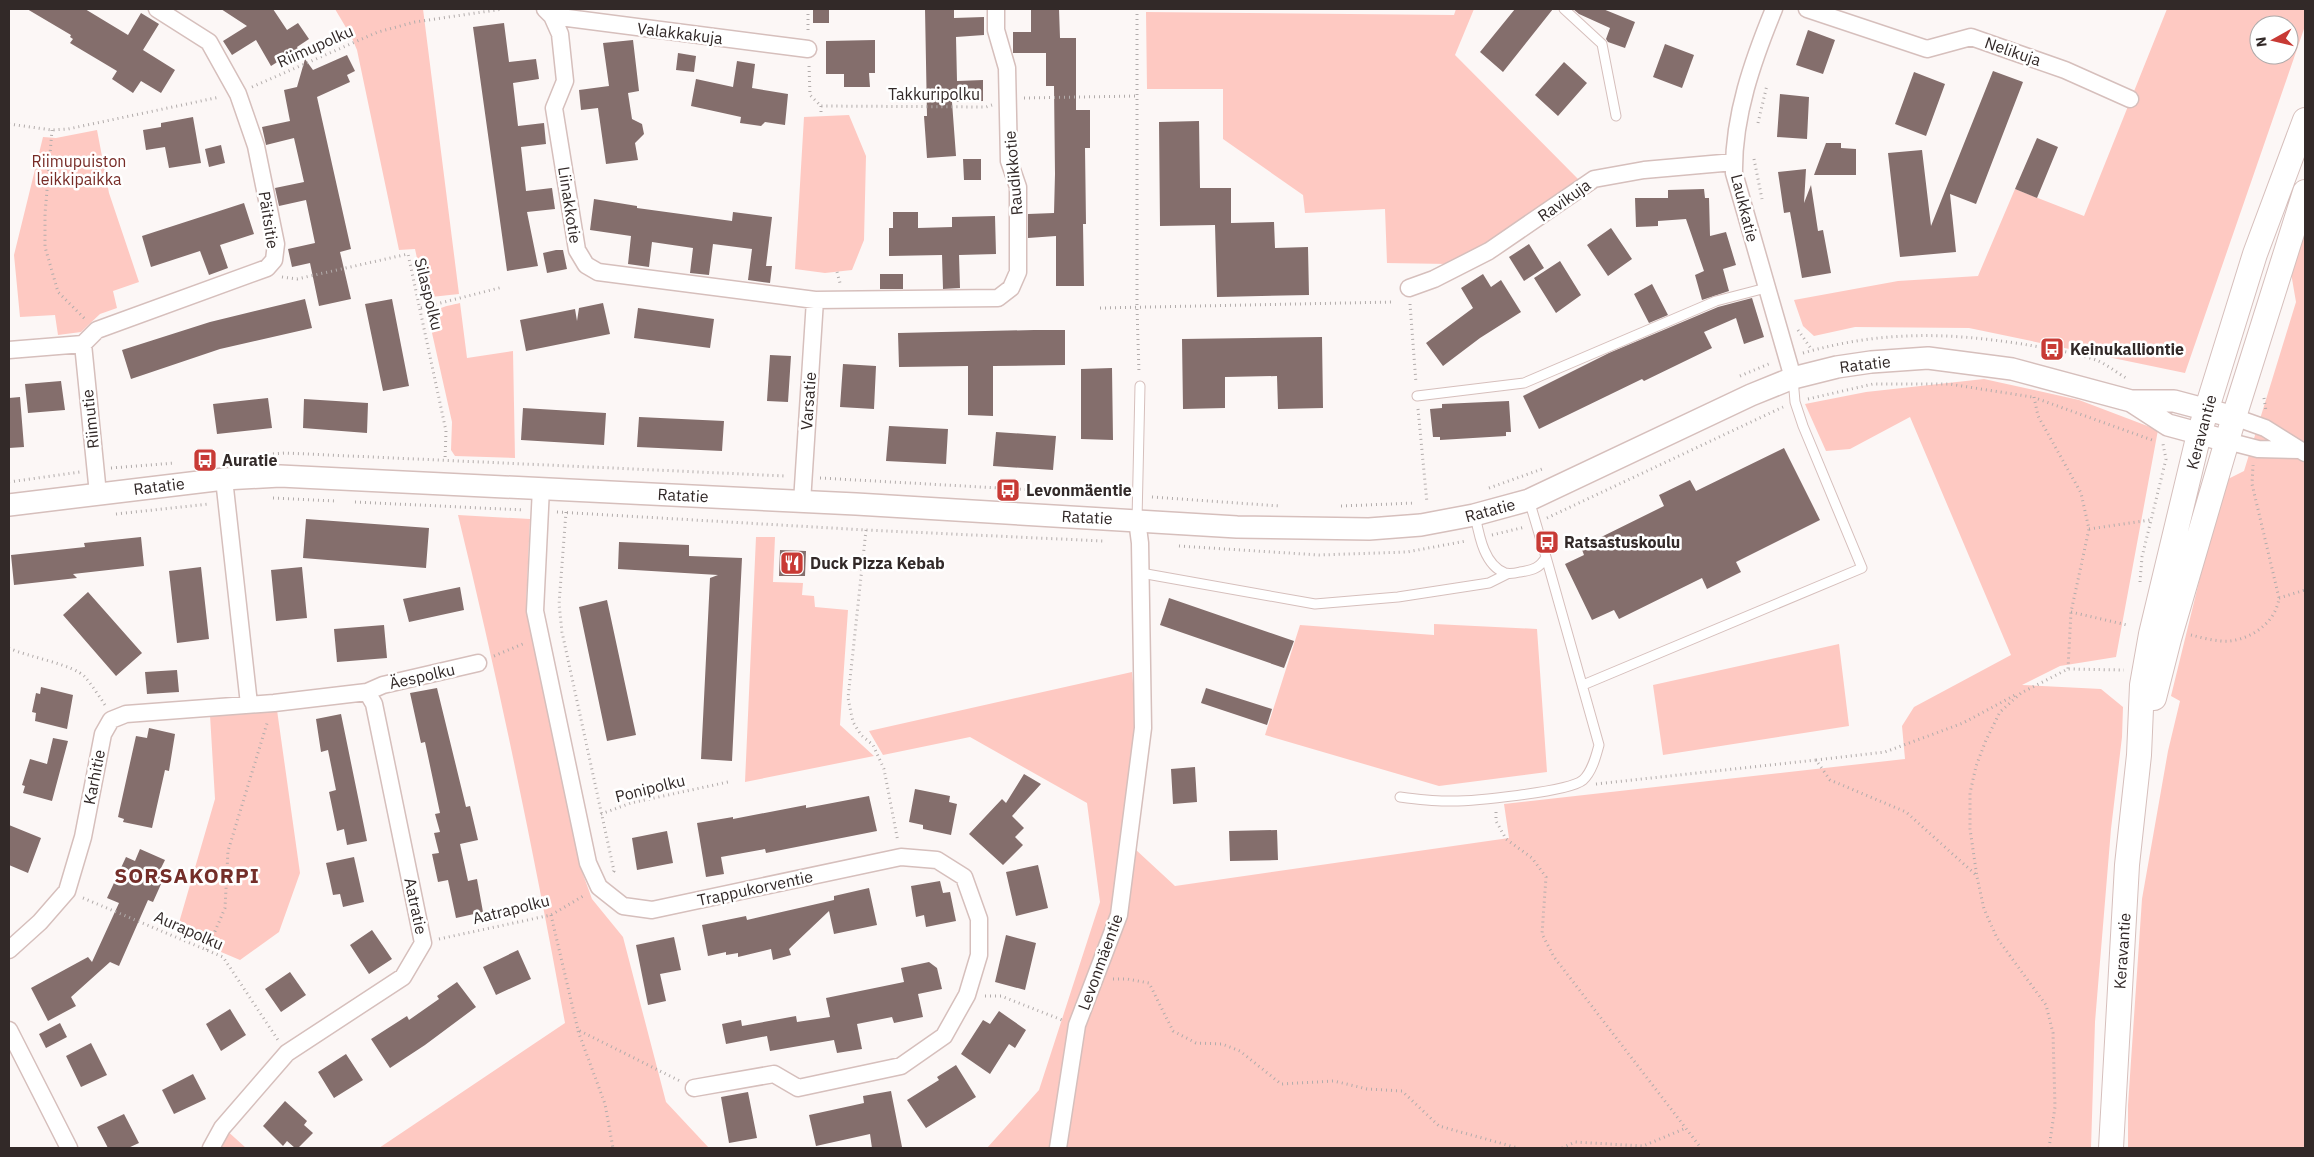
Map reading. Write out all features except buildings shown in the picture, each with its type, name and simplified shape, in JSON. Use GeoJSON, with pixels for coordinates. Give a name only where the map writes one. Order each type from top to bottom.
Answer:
{"type":"FeatureCollection","features":[{"type":"Feature","properties":{"kind":"main road","name":"Keravantie"},"geometry":{"type":"LineString","coordinates":[[2111,1148],[2127,865],[2139,755],[2142,685],[2149,642],[2199,434],[2255,254],[2305,120]]}},
{"type":"Feature","properties":{"kind":"main road","name":"Keravantie"},"geometry":{"type":"LineString","coordinates":[[2139,755],[2169,639],[2234,417],[2305,192]]}},
{"type":"Feature","properties":{"kind":"street","name":"Päitsitie"},"geometry":{"type":"LineString","coordinates":[[83,344],[97,330],[270,274],[274,260],[276,244],[256,146],[238,94],[209,42],[157,9]]}},
{"type":"Feature","properties":{"kind":"street","name":"Raudikkotie"},"geometry":{"type":"LineString","coordinates":[[815,300],[998,298],[1011,288],[1018,272],[1018,188],[1009,161],[1007,68],[996,30],[996,9]]}},
{"type":"Feature","properties":{"kind":"street","name":"Laukkatie"},"geometry":{"type":"LineString","coordinates":[[1774,9],[1752,62],[1737,132],[1734,162],[1739,191],[1793,378]]}},
{"type":"Feature","properties":{"kind":"street","name":"Nelikuja"},"geometry":{"type":"LineString","coordinates":[[1807,9],[1927,49],[1971,37],[2065,70],[2130,98]]}},
{"type":"Feature","properties":{"kind":"street","name":"Valakkakuja"},"geometry":{"type":"LineString","coordinates":[[548,13],[808,49]]}},
{"type":"Feature","properties":{"kind":"street","name":"Liinakkotie"},"geometry":{"type":"LineString","coordinates":[[548,13],[560,34],[565,81],[554,108],[577,250],[586,265],[598,272],[815,300]]}},
{"type":"Feature","properties":{"kind":"street","name":"Ravikuja"},"geometry":{"type":"LineString","coordinates":[[1409,288],[1434,279],[1490,250],[1594,179],[1644,170],[1734,162]]}},
{"type":"Feature","properties":{"kind":"street","name":"Varsatie"},"geometry":{"type":"LineString","coordinates":[[802,502],[815,300]]}},
{"type":"Feature","properties":{"kind":"street"},"geometry":{"type":"LineString","coordinates":[[9,350],[83,344]]}},
{"type":"Feature","properties":{"kind":"street","name":"Riimutie"},"geometry":{"type":"LineString","coordinates":[[83,344],[98,494]]}},
{"type":"Feature","properties":{"kind":"street","name":"Ratatie"},"geometry":{"type":"LineString","coordinates":[[9,505],[224,479],[280,476],[541,488],[1237,527],[1369,529],[1421,525],[1474,515],[1529,500],[1751,395],[1793,378],[1837,367],[1871,362],[1928,358],[2012,369],[2131,401],[2174,401],[2234,417]]}},
{"type":"Feature","properties":{"kind":"street","name":"Ratatie"},"geometry":{"type":"LineString","coordinates":[[2131,401],[2168,425],[2227,441]]}},
{"type":"Feature","properties":{"kind":"street"},"geometry":{"type":"LineString","coordinates":[[2234,417],[2265,428],[2303,451]]}},
{"type":"Feature","properties":{"kind":"street"},"geometry":{"type":"LineString","coordinates":[[2227,441],[2258,449],[2303,451]]}},
{"type":"Feature","properties":{"kind":"street"},"geometry":{"type":"LineString","coordinates":[[224,479],[249,704]]}},
{"type":"Feature","properties":{"kind":"street","name":"Trappukorventie"},"geometry":{"type":"LineString","coordinates":[[541,488],[535,611],[588,863],[599,887],[623,906],[652,910],[901,857],[937,860],[964,877],[979,919],[979,955],[967,995],[944,1036],[901,1066],[798,1088],[774,1074],[694,1088]]}},
{"type":"Feature","properties":{"kind":"street","name":"Levonmäentie"},"geometry":{"type":"LineString","coordinates":[[1058,1148],[1077,1026],[1119,914],[1143,728],[1141,573],[1137,520]]}},
{"type":"Feature","properties":{"kind":"street","name":"Äespolku"},"geometry":{"type":"LineString","coordinates":[[367,692],[383,685],[478,663]]}},
{"type":"Feature","properties":{"kind":"street"},"geometry":{"type":"LineString","coordinates":[[110,709],[126,714],[274,702],[367,692]]}},
{"type":"Feature","properties":{"kind":"street","name":"Aatratie"},"geometry":{"type":"LineString","coordinates":[[211,1148],[222,1128],[287,1053],[404,977],[424,943],[374,704],[367,692]]}},
{"type":"Feature","properties":{"kind":"street","name":"Karhitie"},"geometry":{"type":"LineString","coordinates":[[9,950],[40,922],[67,891],[82,836],[110,709]]}},
{"type":"Feature","properties":{"kind":"street"},"geometry":{"type":"LineString","coordinates":[[9,1030],[70,1148]]}},
{"type":"Feature","properties":{"kind":"lane"},"geometry":{"type":"LineString","coordinates":[[1564,9],[1602,44],[1616,116]]}},
{"type":"Feature","properties":{"kind":"lane"},"geometry":{"type":"LineString","coordinates":[[1417,396],[1524,383],[1716,301],[1766,288]]}},
{"type":"Feature","properties":{"kind":"lane"},"geometry":{"type":"LineString","coordinates":[[1583,685],[1862,568],[1803,426],[1795,402],[1793,378]]}},
{"type":"Feature","properties":{"kind":"lane","name":"Levonmäentie"},"geometry":{"type":"LineString","coordinates":[[1137,520],[1140,386]]}},
{"type":"Feature","properties":{"kind":"lane"},"geometry":{"type":"LineString","coordinates":[[1400,797],[1447,801],[1496,797],[1569,787],[1583,780],[1594,761],[1599,745],[1529,500]]}},
{"type":"Feature","properties":{"kind":"lane"},"geometry":{"type":"LineString","coordinates":[[1474,515],[1481,546],[1498,569],[1507,574]]}},
{"type":"Feature","properties":{"kind":"lane"},"geometry":{"type":"LineString","coordinates":[[1141,573],[1315,604],[1398,597],[1489,583],[1507,574],[1533,570],[1541,565],[1546,557]]}},
{"type":"Feature","properties":{"kind":"path","name":"Riimupolku"},"geometry":{"type":"LineString","coordinates":[[255,86],[378,32],[415,22],[503,9]]}},
{"type":"Feature","properties":{"kind":"path"},"geometry":{"type":"LineString","coordinates":[[808,9],[810,95],[821,106],[821,116]]}},
{"type":"Feature","properties":{"kind":"path"},"geometry":{"type":"LineString","coordinates":[[1137,9],[1137,308],[1140,386]]}},
{"type":"Feature","properties":{"kind":"path"},"geometry":{"type":"LineString","coordinates":[[1757,126],[1769,78]]}},
{"type":"Feature","properties":{"kind":"path","name":"Takkuripolku"},"geometry":{"type":"LineString","coordinates":[[821,106],[986,107],[1008,98],[1136,96]]}},
{"type":"Feature","properties":{"kind":"path"},"geometry":{"type":"LineString","coordinates":[[9,124],[52,130],[68,129],[220,98]]}},
{"type":"Feature","properties":{"kind":"path"},"geometry":{"type":"LineString","coordinates":[[52,130],[45,214],[45,247],[58,292],[97,330]]}},
{"type":"Feature","properties":{"kind":"path"},"geometry":{"type":"LineString","coordinates":[[1753,154],[1764,207]]}},
{"type":"Feature","properties":{"kind":"path","name":"Silaspolku"},"geometry":{"type":"LineString","coordinates":[[282,278],[297,279],[408,254],[446,431],[442,483]]}},
{"type":"Feature","properties":{"kind":"path"},"geometry":{"type":"LineString","coordinates":[[270,274],[282,278]]}},
{"type":"Feature","properties":{"kind":"path"},"geometry":{"type":"LineString","coordinates":[[270,274],[282,278]]}},
{"type":"Feature","properties":{"kind":"path"},"geometry":{"type":"LineString","coordinates":[[421,308],[503,287]]}},
{"type":"Feature","properties":{"kind":"path"},"geometry":{"type":"LineString","coordinates":[[1100,308],[1394,302]]}},
{"type":"Feature","properties":{"kind":"path"},"geometry":{"type":"LineString","coordinates":[[1797,329],[1812,350]]}},
{"type":"Feature","properties":{"kind":"path"},"geometry":{"type":"LineString","coordinates":[[1548,518],[1795,402],[1873,384],[1950,384],[2034,398],[2163,444],[2166,459],[2142,557],[2140,586]]}},
{"type":"Feature","properties":{"kind":"path"},"geometry":{"type":"LineString","coordinates":[[2034,398],[2038,416],[2081,493],[2089,529],[2071,612],[2068,669]]}},
{"type":"Feature","properties":{"kind":"path"},"geometry":{"type":"LineString","coordinates":[[109,459],[110,468]]}},
{"type":"Feature","properties":{"kind":"path"},"geometry":{"type":"LineString","coordinates":[[2186,634],[2229,641],[2252,634],[2266,624],[2277,611],[2279,598],[2252,484],[2252,465]]}},
{"type":"Feature","properties":{"kind":"path"},"geometry":{"type":"LineString","coordinates":[[817,470],[817,478]]}},
{"type":"Feature","properties":{"kind":"path"},"geometry":{"type":"LineString","coordinates":[[268,498],[342,501]]}},
{"type":"Feature","properties":{"kind":"path"},"geometry":{"type":"LineString","coordinates":[[112,515],[227,502]]}},
{"type":"Feature","properties":{"kind":"path"},"geometry":{"type":"LineString","coordinates":[[351,502],[1140,543]]}},
{"type":"Feature","properties":{"kind":"path"},"geometry":{"type":"LineString","coordinates":[[566,512],[559,604],[562,632],[614,871],[599,887]]}},
{"type":"Feature","properties":{"kind":"path"},"geometry":{"type":"LineString","coordinates":[[2089,529],[2150,520]]}},
{"type":"Feature","properties":{"kind":"path"},"geometry":{"type":"LineString","coordinates":[[1492,535],[1524,527]]}},
{"type":"Feature","properties":{"kind":"path"},"geometry":{"type":"LineString","coordinates":[[866,530],[848,698],[854,722],[861,735],[873,745],[884,768],[901,857]]}},
{"type":"Feature","properties":{"kind":"path"},"geometry":{"type":"LineString","coordinates":[[1175,545],[1320,555],[1406,552],[1461,542]]}},
{"type":"Feature","properties":{"kind":"path"},"geometry":{"type":"LineString","coordinates":[[2279,598],[2305,590]]}},
{"type":"Feature","properties":{"kind":"path"},"geometry":{"type":"LineString","coordinates":[[2071,612],[2128,625]]}},
{"type":"Feature","properties":{"kind":"path"},"geometry":{"type":"LineString","coordinates":[[478,663],[540,636]]}},
{"type":"Feature","properties":{"kind":"path"},"geometry":{"type":"LineString","coordinates":[[9,648],[20,654],[72,669],[84,676],[110,709]]}},
{"type":"Feature","properties":{"kind":"path"},"geometry":{"type":"LineString","coordinates":[[1569,787],[1885,752],[1963,723],[2068,669],[2126,670]]}},
{"type":"Feature","properties":{"kind":"path"},"geometry":{"type":"LineString","coordinates":[[2020,693],[2000,712],[1976,766],[1970,802],[1970,829],[1976,875],[1984,909],[1997,938],[2046,1005],[2053,1033],[2055,1107],[2049,1148]]}},
{"type":"Feature","properties":{"kind":"path"},"geometry":{"type":"LineString","coordinates":[[207,950],[225,908],[228,851],[274,702]]}},
{"type":"Feature","properties":{"kind":"path"},"geometry":{"type":"LineString","coordinates":[[1816,760],[1830,780],[1906,812],[1976,875]]}},
{"type":"Feature","properties":{"kind":"path","name":"Ponipolku"},"geometry":{"type":"LineString","coordinates":[[579,822],[631,803],[728,782]]}},
{"type":"Feature","properties":{"kind":"path"},"geometry":{"type":"LineString","coordinates":[[1496,797],[1496,820],[1506,839],[1532,858],[1546,877],[1542,934],[1554,957],[1700,1148]]}},
{"type":"Feature","properties":{"kind":"path","name":"Aatrapolku"},"geometry":{"type":"LineString","coordinates":[[424,943],[551,915],[599,887]]}},
{"type":"Feature","properties":{"kind":"path","name":"Aurapolku"},"geometry":{"type":"LineString","coordinates":[[67,891],[223,957],[287,1053]]}},
{"type":"Feature","properties":{"kind":"path"},"geometry":{"type":"LineString","coordinates":[[551,915],[578,1030],[605,1104],[613,1148]]}},
{"type":"Feature","properties":{"kind":"path"},"geometry":{"type":"LineString","coordinates":[[1094,980],[1127,979],[1149,983],[1173,1031],[1196,1044],[1222,1044],[1240,1051],[1281,1084],[1334,1081],[1367,1090],[1402,1091],[1439,1126],[1518,1148]]}},
{"type":"Feature","properties":{"kind":"path"},"geometry":{"type":"LineString","coordinates":[[967,995],[1001,996],[1077,1026]]}},
{"type":"Feature","properties":{"kind":"path"},"geometry":{"type":"LineString","coordinates":[[578,1030],[694,1088]]}},
{"type":"Feature","properties":{"kind":"path"},"geometry":{"type":"LineString","coordinates":[[1562,1148],[1575,1142],[1643,1146],[1686,1128]]}},
{"type":"Feature","properties":{"kind":"green space"},"geometry":{"type":"Polygon","coordinates":[[[335,9],[423,9],[459,294],[431,297],[424,291],[415,249],[399,250],[357,50],[335,9]]]}},
{"type":"Feature","properties":{"kind":"green space"},"geometry":{"type":"Polygon","coordinates":[[[1456,9],[1474,9],[1455,55],[1579,180],[1486,245],[1449,264],[1387,263],[1385,209],[1305,213],[1303,195],[1223,139],[1223,89],[1147,89],[1146,12],[1454,15],[1456,9]]]}},
{"type":"Feature","properties":{"kind":"green space"},"geometry":{"type":"Polygon","coordinates":[[[2167,9],[2305,9],[2305,26],[2299,43],[2299,15],[2249,15],[2249,65],[2292,65],[2185,373],[1969,328],[1855,327],[1814,336],[1803,326],[1794,300],[1898,281],[1978,276],[2015,189],[2084,216],[2167,9]]]}},
{"type":"Feature","properties":{"kind":"green space"},"geometry":{"type":"Polygon","coordinates":[[[849,115],[866,156],[864,240],[852,270],[825,273],[795,269],[804,117],[849,115]]]}},
{"type":"Feature","properties":{"kind":"green space","name":"Riimupuiston leikkipaikka"},"geometry":{"type":"Polygon","coordinates":[[[97,130],[109,193],[139,282],[113,291],[117,308],[100,314],[81,332],[58,335],[55,315],[20,317],[14,255],[43,137],[56,138],[97,130]]]}},
{"type":"Feature","properties":{"kind":"green space"},"geometry":{"type":"Polygon","coordinates":[[[2305,228],[2305,1148],[2128,1148],[2128,1105],[2142,899],[2168,751],[2180,701],[2171,696],[2220,496],[2228,479],[2244,471],[2296,302],[2291,273],[2305,228]]]}},
{"type":"Feature","properties":{"kind":"green space"},"geometry":{"type":"Polygon","coordinates":[[[460,303],[467,358],[513,351],[515,458],[455,456],[451,450],[452,422],[430,324],[437,310],[460,303]]]}},
{"type":"Feature","properties":{"kind":"green space"},"geometry":{"type":"Polygon","coordinates":[[[1984,379],[2079,400],[2158,430],[2116,657],[2060,666],[2022,685],[2101,689],[2123,707],[2122,737],[2111,829],[2095,1022],[2091,1148],[1064,1148],[1082,1026],[1135,849],[1175,886],[1509,838],[1504,804],[1905,759],[1902,726],[1914,707],[2011,655],[1910,417],[1850,449],[1826,451],[1805,404],[1866,392],[1984,379]]]}},
{"type":"Feature","properties":{"kind":"green space"},"geometry":{"type":"Polygon","coordinates":[[[458,515],[530,519],[526,607],[580,866],[592,899],[623,937],[666,1102],[709,1148],[379,1148],[565,1023],[515,768],[488,641],[458,515]]]}},
{"type":"Feature","properties":{"kind":"green space"},"geometry":{"type":"Polygon","coordinates":[[[756,537],[775,537],[773,582],[803,583],[802,595],[814,596],[815,607],[848,610],[840,725],[874,756],[745,782],[756,537]]]}},
{"type":"Feature","properties":{"kind":"green space"},"geometry":{"type":"Polygon","coordinates":[[[1434,624],[1537,629],[1547,772],[1439,786],[1265,735],[1300,625],[1434,635],[1434,624]]]}},
{"type":"Feature","properties":{"kind":"green space"},"geometry":{"type":"Polygon","coordinates":[[[1839,644],[1849,726],[1663,755],[1653,685],[1839,644]]]}},
{"type":"Feature","properties":{"kind":"green space"},"geometry":{"type":"Polygon","coordinates":[[[1132,672],[1137,729],[1114,913],[1053,1148],[987,1148],[1039,1090],[1100,902],[1087,803],[970,737],[883,755],[869,731],[1132,672]]]}},
{"type":"Feature","properties":{"kind":"green space"},"geometry":{"type":"Polygon","coordinates":[[[277,710],[300,873],[279,932],[240,960],[176,933],[215,799],[210,715],[277,710]]]}},
{"type":"Feature","properties":{"kind":"green space"},"geometry":{"type":"Polygon","coordinates":[[[224,1128],[246,1148],[213,1148],[224,1128]]]}},
{"type":"Feature","properties":{"kind":"place","name":"Keinukalliontie"},"geometry":{"type":"Point","coordinates":[2052,349]}},
{"type":"Feature","properties":{"kind":"place","name":"Auratie"},"geometry":{"type":"Point","coordinates":[205,460]}},
{"type":"Feature","properties":{"kind":"place","name":"Levonmäentie"},"geometry":{"type":"Point","coordinates":[1008,490]}},
{"type":"Feature","properties":{"kind":"place","name":"Ratsastuskoulu"},"geometry":{"type":"Point","coordinates":[1547,542]}},
{"type":"Feature","properties":{"kind":"place","name":"Duck Pizza Kebab"},"geometry":{"type":"Point","coordinates":[792,563]}},
{"type":"Feature","properties":{"kind":"district","name":"SORSAKORPI"},"geometry":{"type":"Point","coordinates":[187,876]}}]}
